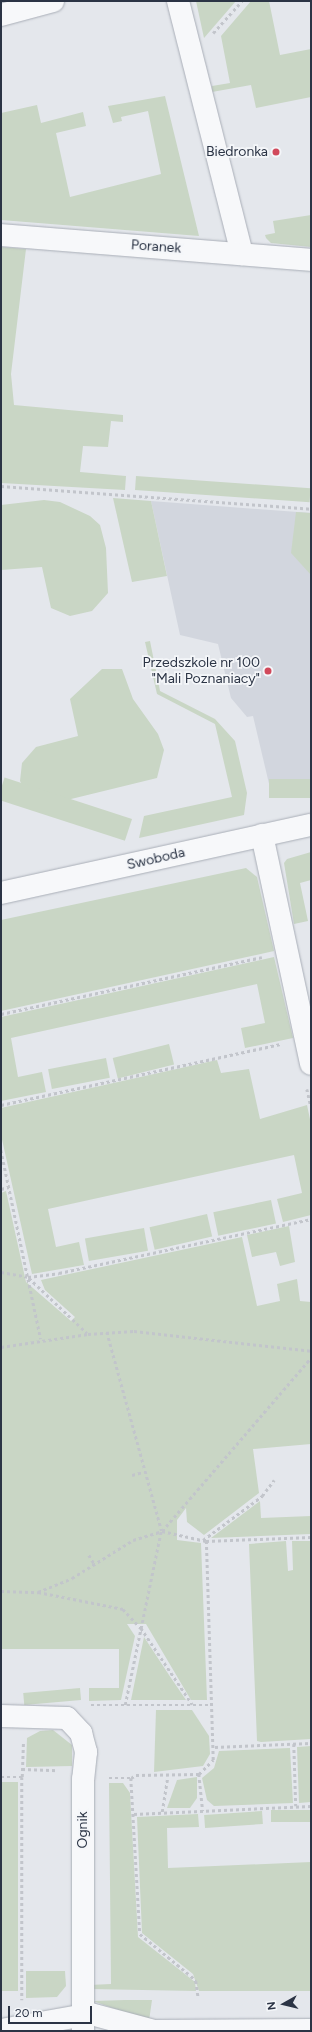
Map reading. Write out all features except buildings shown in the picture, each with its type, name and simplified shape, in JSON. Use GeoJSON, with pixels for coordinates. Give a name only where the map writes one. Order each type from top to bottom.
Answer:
{"type":"FeatureCollection","features":[{"type":"Feature","properties":{"kind":"street"},"geometry":{"type":"LineString","coordinates":[[1,15],[53,1]]}},
{"type":"Feature","properties":{"kind":"street"},"geometry":{"type":"LineString","coordinates":[[178,1],[242,254]]}},
{"type":"Feature","properties":{"kind":"street","name":"Poranek"},"geometry":{"type":"LineString","coordinates":[[1,236],[311,260]]}},
{"type":"Feature","properties":{"kind":"street","name":"Swoboda"},"geometry":{"type":"LineString","coordinates":[[1,893],[311,825]]}},
{"type":"Feature","properties":{"kind":"street"},"geometry":{"type":"LineString","coordinates":[[262,835],[311,1064]]}},
{"type":"Feature","properties":{"kind":"street","name":"Ognik"},"geometry":{"type":"LineString","coordinates":[[1,1716],[67,1718],[81,1733],[86,1752],[83,1779],[83,2023]]}},
{"type":"Feature","properties":{"kind":"street"},"geometry":{"type":"LineString","coordinates":[[1,2030],[83,2023],[107,2016],[154,2031],[311,2030]]}},
{"type":"Feature","properties":{"kind":"path"},"geometry":{"type":"LineString","coordinates":[[192,58],[242,1]]}},
{"type":"Feature","properties":{"kind":"path"},"geometry":{"type":"LineString","coordinates":[[1,486],[311,509]]}},
{"type":"Feature","properties":{"kind":"path"},"geometry":{"type":"LineString","coordinates":[[1,1014],[286,952]]}},
{"type":"Feature","properties":{"kind":"path"},"geometry":{"type":"LineString","coordinates":[[1,1105],[297,1040],[304,1033]]}},
{"type":"Feature","properties":{"kind":"path"},"geometry":{"type":"LineString","coordinates":[[1,1150],[41,1339]]}},
{"type":"Feature","properties":{"kind":"path"},"geometry":{"type":"LineString","coordinates":[[1,1189],[9,1187]]}},
{"type":"Feature","properties":{"kind":"path"},"geometry":{"type":"LineString","coordinates":[[1,1272],[28,1277],[311,1219]]}},
{"type":"Feature","properties":{"kind":"path"},"geometry":{"type":"LineString","coordinates":[[28,1277],[88,1334]]}},
{"type":"Feature","properties":{"kind":"path"},"geometry":{"type":"LineString","coordinates":[[107,1332],[143,1472],[162,1531]]}},
{"type":"Feature","properties":{"kind":"path"},"geometry":{"type":"LineString","coordinates":[[1,1347],[41,1339],[107,1332],[166,1332],[311,1351]]}},
{"type":"Feature","properties":{"kind":"path"},"geometry":{"type":"LineString","coordinates":[[125,1705],[162,1531],[311,1358]]}},
{"type":"Feature","properties":{"kind":"path"},"geometry":{"type":"LineString","coordinates":[[132,1474],[143,1472]]}},
{"type":"Feature","properties":{"kind":"path"},"geometry":{"type":"LineString","coordinates":[[204,1541],[262,1496],[274,1480]]}},
{"type":"Feature","properties":{"kind":"path"},"geometry":{"type":"LineString","coordinates":[[38,1592],[95,1565],[133,1540],[162,1531],[204,1541],[311,1537]]}},
{"type":"Feature","properties":{"kind":"path"},"geometry":{"type":"LineString","coordinates":[[83,1779],[131,1778],[136,1775],[168,1776],[199,1774],[213,1760],[213,1705],[204,1541]]}},
{"type":"Feature","properties":{"kind":"path"},"geometry":{"type":"LineString","coordinates":[[90,1555],[95,1565]]}},
{"type":"Feature","properties":{"kind":"path"},"geometry":{"type":"LineString","coordinates":[[1,1591],[38,1592],[123,1609],[141,1628],[192,1705]]}},
{"type":"Feature","properties":{"kind":"path"},"geometry":{"type":"LineString","coordinates":[[83,1705],[213,1705]]}},
{"type":"Feature","properties":{"kind":"path"},"geometry":{"type":"LineString","coordinates":[[214,1747],[311,1743]]}},
{"type":"Feature","properties":{"kind":"path"},"geometry":{"type":"LineString","coordinates":[[294,1744],[296,1806]]}},
{"type":"Feature","properties":{"kind":"path"},"geometry":{"type":"LineString","coordinates":[[199,1774],[203,1810]]}},
{"type":"Feature","properties":{"kind":"path"},"geometry":{"type":"LineString","coordinates":[[162,1812],[168,1776]]}},
{"type":"Feature","properties":{"kind":"path"},"geometry":{"type":"LineString","coordinates":[[1,1777],[22,1777],[22,2003]]}},
{"type":"Feature","properties":{"kind":"path"},"geometry":{"type":"LineString","coordinates":[[131,1778],[140,1934],[196,1981],[198,1996]]}},
{"type":"Feature","properties":{"kind":"path"},"geometry":{"type":"LineString","coordinates":[[134,1814],[311,1806]]}},
{"type":"Feature","properties":{"kind":"shaded area","name":"Przedszkole nr 100 \"Mali Poznaniacy\""},"geometry":{"type":"Polygon","coordinates":[[[151,501],[311,513],[311,779],[270,788],[253,716],[247,717],[231,698],[218,644],[180,635],[151,501]]]}},
{"type":"Feature","properties":{"kind":"green space"},"geometry":{"type":"Polygon","coordinates":[[[196,1],[236,1],[204,38],[196,1]]]}},
{"type":"Feature","properties":{"kind":"green space"},"geometry":{"type":"Polygon","coordinates":[[[251,1],[269,1],[280,55],[311,49],[311,97],[256,108],[251,85],[212,92],[212,86],[230,83],[221,36],[251,1]]]}},
{"type":"Feature","properties":{"kind":"green space"},"geometry":{"type":"Polygon","coordinates":[[[165,96],[199,236],[1,220],[1,113],[37,105],[41,123],[83,112],[86,126],[56,133],[70,197],[161,174],[148,111],[121,117],[122,121],[113,123],[108,106],[165,96]]]}},
{"type":"Feature","properties":{"kind":"green space"},"geometry":{"type":"Polygon","coordinates":[[[311,215],[311,247],[271,243],[266,238],[265,235],[275,233],[273,221],[311,215]]]}},
{"type":"Feature","properties":{"kind":"green space"},"geometry":{"type":"Polygon","coordinates":[[[1,247],[26,249],[11,374],[14,405],[123,415],[123,422],[111,421],[108,447],[83,446],[80,472],[126,476],[125,490],[1,483],[1,247]]]}},
{"type":"Feature","properties":{"kind":"green space"},"geometry":{"type":"Polygon","coordinates":[[[136,476],[311,488],[310,502],[135,490],[136,476]]]}},
{"type":"Feature","properties":{"kind":"green space"},"geometry":{"type":"Polygon","coordinates":[[[113,498],[151,501],[167,576],[132,582],[113,498]]]}},
{"type":"Feature","properties":{"kind":"green space"},"geometry":{"type":"Polygon","coordinates":[[[44,500],[60,502],[90,516],[100,525],[106,548],[108,593],[92,611],[70,616],[51,608],[42,567],[1,570],[1,505],[44,500]]]}},
{"type":"Feature","properties":{"kind":"green space"},"geometry":{"type":"Polygon","coordinates":[[[296,512],[311,513],[311,575],[291,553],[296,512]]]}},
{"type":"Feature","properties":{"kind":"green space"},"geometry":{"type":"Polygon","coordinates":[[[150,641],[160,691],[215,719],[235,741],[247,793],[244,815],[139,838],[144,816],[232,797],[215,724],[157,694],[145,642],[150,641]]]}},
{"type":"Feature","properties":{"kind":"green space"},"geometry":{"type":"Polygon","coordinates":[[[102,669],[122,669],[133,699],[158,734],[164,750],[157,778],[67,800],[37,801],[29,797],[20,781],[22,763],[36,747],[78,736],[70,699],[102,669]]]}},
{"type":"Feature","properties":{"kind":"green space"},"geometry":{"type":"Polygon","coordinates":[[[5,778],[132,819],[125,841],[1,801],[1,789],[5,778]]]}},
{"type":"Feature","properties":{"kind":"green space"},"geometry":{"type":"Polygon","coordinates":[[[269,779],[311,779],[311,798],[269,798],[269,779]]]}},
{"type":"Feature","properties":{"kind":"green space"},"geometry":{"type":"Polygon","coordinates":[[[311,852],[311,880],[300,883],[308,921],[294,924],[284,863],[287,859],[311,852]]]}},
{"type":"Feature","properties":{"kind":"green space"},"geometry":{"type":"Polygon","coordinates":[[[246,868],[257,877],[274,951],[1,1011],[1,920],[246,868]]]}},
{"type":"Feature","properties":{"kind":"green space"},"geometry":{"type":"Polygon","coordinates":[[[274,957],[293,1038],[245,1048],[241,1028],[265,1023],[257,984],[11,1038],[18,1077],[42,1072],[46,1092],[1,1101],[1,1017],[274,957]]]}},
{"type":"Feature","properties":{"kind":"green space"},"geometry":{"type":"Polygon","coordinates":[[[169,1044],[174,1064],[118,1078],[113,1058],[169,1044]]]}},
{"type":"Feature","properties":{"kind":"green space"},"geometry":{"type":"Polygon","coordinates":[[[106,1058],[110,1078],[52,1089],[48,1069],[106,1058]]]}},
{"type":"Feature","properties":{"kind":"green space"},"geometry":{"type":"Polygon","coordinates":[[[217,1060],[221,1073],[249,1069],[260,1119],[307,1105],[311,1124],[311,1215],[283,1222],[277,1199],[302,1193],[294,1155],[48,1209],[56,1247],[79,1242],[84,1265],[32,1274],[1,1135],[1,1108],[217,1060]]]}},
{"type":"Feature","properties":{"kind":"green space"},"geometry":{"type":"Polygon","coordinates":[[[6,1191],[26,1282],[71,1321],[75,1317],[45,1290],[41,1280],[242,1237],[257,1306],[280,1301],[277,1284],[297,1279],[300,1301],[311,1302],[311,1444],[253,1449],[259,1493],[204,1535],[187,1522],[186,1508],[177,1520],[177,1540],[201,1543],[207,1700],[191,1700],[146,1624],[127,1624],[135,1636],[121,1700],[89,1701],[89,1688],[119,1688],[119,1649],[1,1649],[1,1193],[6,1191]]]}},
{"type":"Feature","properties":{"kind":"green space"},"geometry":{"type":"Polygon","coordinates":[[[271,1200],[276,1223],[218,1236],[213,1212],[271,1200]]]}},
{"type":"Feature","properties":{"kind":"green space"},"geometry":{"type":"Polygon","coordinates":[[[207,1214],[212,1236],[155,1250],[150,1227],[207,1214]]]}},
{"type":"Feature","properties":{"kind":"green space"},"geometry":{"type":"Polygon","coordinates":[[[289,1226],[295,1262],[280,1266],[276,1252],[252,1257],[247,1235],[289,1226]]]}},
{"type":"Feature","properties":{"kind":"green space"},"geometry":{"type":"Polygon","coordinates":[[[144,1228],[148,1251],[89,1261],[85,1238],[144,1228]]]}},
{"type":"Feature","properties":{"kind":"green space"},"geometry":{"type":"Polygon","coordinates":[[[260,1501],[261,1518],[311,1516],[311,1534],[211,1538],[260,1501]]]}},
{"type":"Feature","properties":{"kind":"green space"},"geometry":{"type":"Polygon","coordinates":[[[286,1541],[288,1571],[293,1570],[292,1541],[311,1541],[311,1739],[261,1742],[257,1741],[249,1544],[286,1541]]]}},
{"type":"Feature","properties":{"kind":"green space"},"geometry":{"type":"Polygon","coordinates":[[[144,1637],[169,1675],[186,1700],[131,1700],[144,1637]]]}},
{"type":"Feature","properties":{"kind":"green space"},"geometry":{"type":"Polygon","coordinates":[[[80,1688],[81,1700],[24,1705],[23,1693],[80,1688]]]}},
{"type":"Feature","properties":{"kind":"green space"},"geometry":{"type":"Polygon","coordinates":[[[156,1710],[192,1710],[209,1736],[210,1754],[203,1766],[154,1772],[156,1710]]]}},
{"type":"Feature","properties":{"kind":"green space"},"geometry":{"type":"Polygon","coordinates":[[[53,1730],[72,1745],[72,1766],[26,1767],[27,1738],[40,1731],[53,1730]]]}},
{"type":"Feature","properties":{"kind":"green space"},"geometry":{"type":"Polygon","coordinates":[[[311,1746],[311,1802],[299,1803],[297,1747],[311,1746]]]}},
{"type":"Feature","properties":{"kind":"green space"},"geometry":{"type":"Polygon","coordinates":[[[290,1748],[293,1803],[214,1806],[207,1800],[202,1778],[214,1768],[219,1751],[290,1748]]]}},
{"type":"Feature","properties":{"kind":"green space"},"geometry":{"type":"Polygon","coordinates":[[[197,1777],[197,1798],[190,1808],[167,1808],[177,1780],[197,1777]]]}},
{"type":"Feature","properties":{"kind":"green space"},"geometry":{"type":"Polygon","coordinates":[[[1,1782],[18,1782],[18,1991],[1,1991],[1,1782]]]}},
{"type":"Feature","properties":{"kind":"green space"},"geometry":{"type":"Polygon","coordinates":[[[109,1783],[123,1783],[130,1793],[138,1937],[195,1982],[196,1991],[89,1989],[89,1985],[111,1984],[109,1783]]]}},
{"type":"Feature","properties":{"kind":"green space"},"geometry":{"type":"Polygon","coordinates":[[[271,1810],[311,1810],[311,1822],[271,1822],[271,1810]]]}},
{"type":"Feature","properties":{"kind":"green space"},"geometry":{"type":"Polygon","coordinates":[[[262,1811],[263,1824],[205,1828],[204,1815],[262,1811]]]}},
{"type":"Feature","properties":{"kind":"green space"},"geometry":{"type":"Polygon","coordinates":[[[198,1814],[199,1827],[167,1828],[168,1868],[311,1862],[311,1991],[199,1991],[193,1974],[142,1933],[137,1817],[198,1814]]]}},
{"type":"Feature","properties":{"kind":"green space"},"geometry":{"type":"Polygon","coordinates":[[[26,1971],[65,1971],[66,1986],[57,1997],[26,1998],[26,1971]]]}},
{"type":"Feature","properties":{"kind":"green space"},"geometry":{"type":"Polygon","coordinates":[[[125,2000],[152,2000],[149,2021],[93,2001],[125,2000]]]}},
{"type":"Feature","properties":{"kind":"place","name":"Biedronka"},"geometry":{"type":"Point","coordinates":[276,152]}},
{"type":"Feature","properties":{"kind":"place","name":"Przedszkole nr 100 \"Mali Poznaniacy\""},"geometry":{"type":"Point","coordinates":[268,671]}}]}
